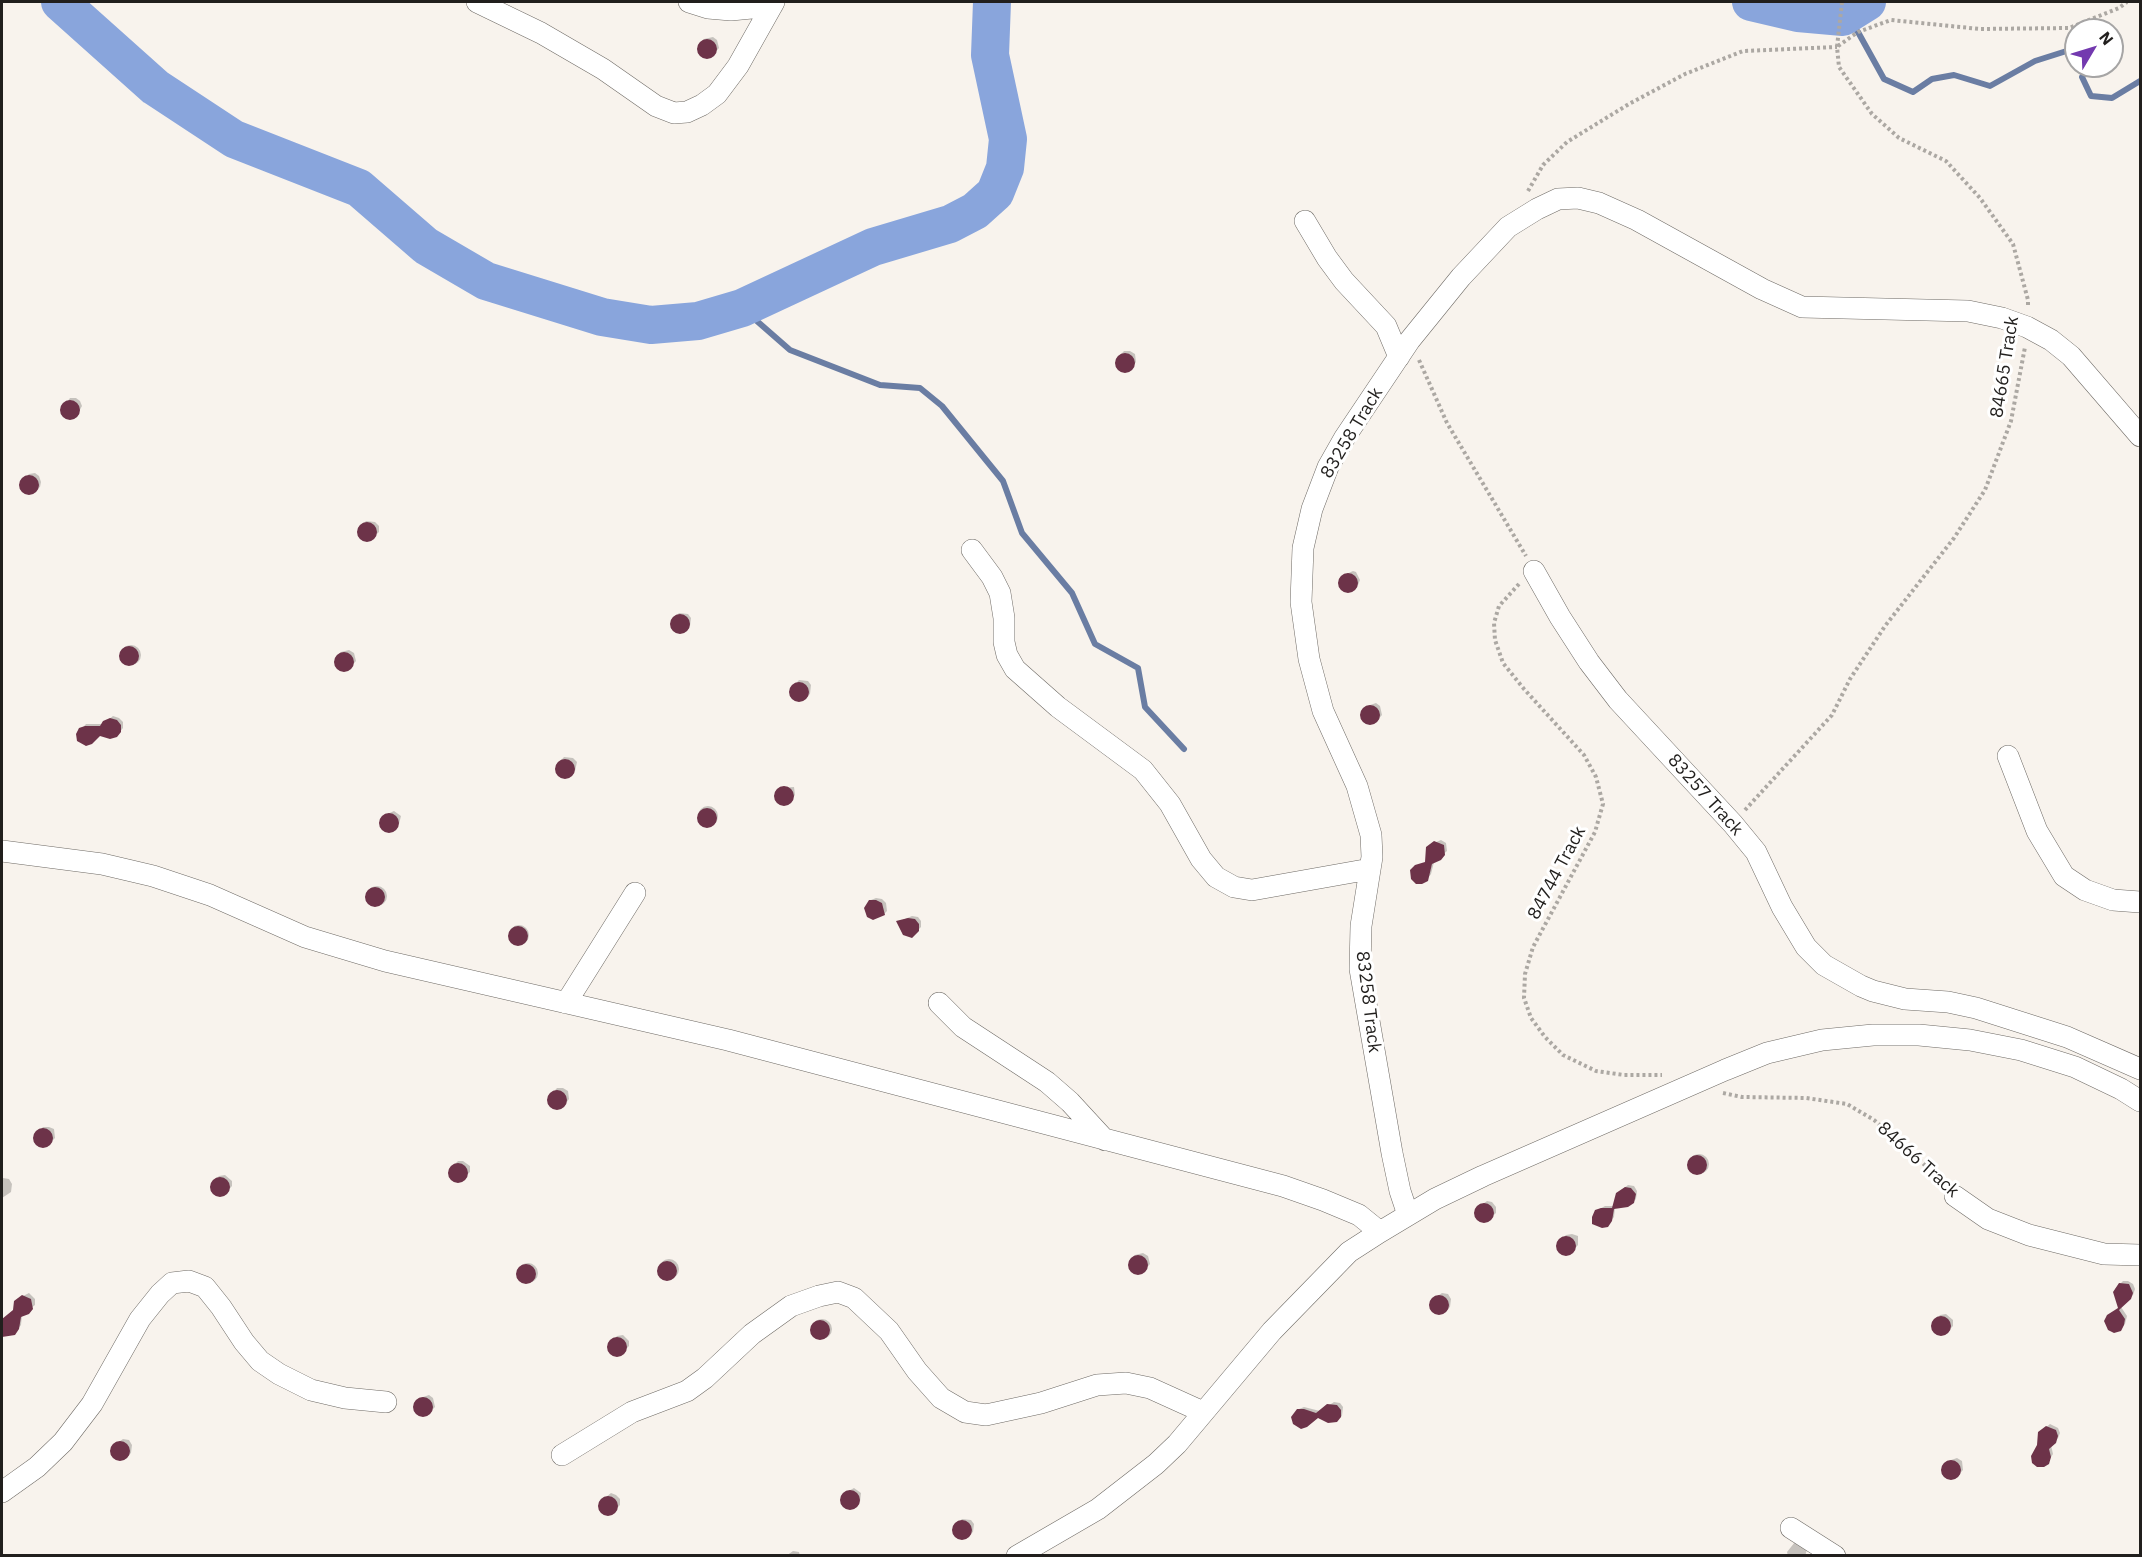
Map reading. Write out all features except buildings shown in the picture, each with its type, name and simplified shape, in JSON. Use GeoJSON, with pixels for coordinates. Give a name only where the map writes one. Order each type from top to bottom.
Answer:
{"type":"FeatureCollection","features":[{"type":"Feature","properties":{"kind":"street"},"geometry":{"type":"LineString","coordinates":[[477,2],[542,33],[603,69],[656,106],[674,113],[687,112],[717,94],[738,66],[773,4]]}},
{"type":"Feature","properties":{"kind":"street"},"geometry":{"type":"LineString","coordinates":[[689,2],[708,8],[731,10],[773,4]]}},
{"type":"Feature","properties":{"kind":"street","name":"83258 Track"},"geometry":{"type":"LineString","coordinates":[[1408,1215],[1392,1153],[1360,969],[1361,926],[1370,869],[1371,835],[1357,786],[1323,711],[1309,659],[1301,602],[1303,548],[1312,508],[1328,467],[1345,437],[1404,348],[1461,277],[1508,227],[1558,199],[1578,198],[1599,203],[1637,220],[1762,289],[1802,307],[1968,311],[2027,327],[2051,340],[2071,356],[2140,435]]}},
{"type":"Feature","properties":{"kind":"street"},"geometry":{"type":"LineString","coordinates":[[1305,221],[1344,281],[1404,348]]}},
{"type":"Feature","properties":{"kind":"street"},"geometry":{"type":"LineString","coordinates":[[972,550],[992,577],[999,593],[1004,618],[1006,655],[1016,669],[1058,707],[1143,770],[1170,804],[1201,859],[1216,877],[1234,887],[1252,890],[1370,869]]}},
{"type":"Feature","properties":{"kind":"street","name":"83257 Track"},"geometry":{"type":"LineString","coordinates":[[1534,571],[1589,662],[1618,700],[1756,852],[1782,907],[1806,947],[1824,965],[1874,991],[1905,999],[1948,1002],[1976,1008],[2067,1037],[2140,1069]]}},
{"type":"Feature","properties":{"kind":"street"},"geometry":{"type":"LineString","coordinates":[[2008,756],[2037,831],[2064,876],[2085,890],[2113,900],[2140,902]]}},
{"type":"Feature","properties":{"kind":"street"},"geometry":{"type":"LineString","coordinates":[[2,851],[102,864],[153,876],[210,895],[305,938],[338,948],[728,1040],[1303,1193],[1359,1215],[1380,1232]]}},
{"type":"Feature","properties":{"kind":"street"},"geometry":{"type":"LineString","coordinates":[[566,1003],[634,893]]}},
{"type":"Feature","properties":{"kind":"street"},"geometry":{"type":"LineString","coordinates":[[939,1003],[963,1027],[1047,1082],[1070,1102],[1105,1140]]}},
{"type":"Feature","properties":{"kind":"street"},"geometry":{"type":"LineString","coordinates":[[1017,1556],[1098,1509],[1131,1485],[1177,1444],[1272,1331],[1349,1252],[1435,1199],[1483,1176],[1767,1053],[1822,1040],[1873,1035],[1919,1035],[1970,1040],[2021,1050],[2074,1067],[2121,1089],[2140,1101]]}},
{"type":"Feature","properties":{"kind":"street","name":"84666 Track"},"geometry":{"type":"LineString","coordinates":[[1955,1196],[1988,1219],[2029,1235],[2104,1254],[2140,1255]]}},
{"type":"Feature","properties":{"kind":"street"},"geometry":{"type":"LineString","coordinates":[[2,1492],[37,1467],[63,1442],[92,1404],[140,1319],[172,1283],[189,1281],[205,1287],[260,1361],[279,1374],[311,1390],[345,1398],[386,1402]]}},
{"type":"Feature","properties":{"kind":"street"},"geometry":{"type":"LineString","coordinates":[[562,1455],[632,1412],[687,1391],[752,1335],[791,1306],[819,1296],[838,1293],[854,1298],[890,1331],[917,1371],[941,1398],[965,1412],[986,1415],[1041,1403],[1097,1385],[1126,1383],[1150,1388],[1203,1412]]}},
{"type":"Feature","properties":{"kind":"street"},"geometry":{"type":"LineString","coordinates":[[1791,1528],[1835,1556]]}},
{"type":"Feature","properties":{"kind":"path"},"geometry":{"type":"LineString","coordinates":[[1837,47],[1842,2]]}},
{"type":"Feature","properties":{"kind":"path"},"geometry":{"type":"LineString","coordinates":[[1525,196],[1543,165],[1567,142],[1629,104],[1685,74],[1743,51],[1837,47],[1858,32],[1891,20],[1980,29],[2070,28],[2119,8],[2127,2]]}},
{"type":"Feature","properties":{"kind":"path","name":"84665 Track"},"geometry":{"type":"LineString","coordinates":[[1733,824],[1832,715],[1850,679],[1885,626],[1954,538],[1985,490],[2012,421],[2026,345],[2028,300],[2013,244],[1980,198],[1946,162],[1899,138],[1872,114],[1839,67],[1837,47]]}},
{"type":"Feature","properties":{"kind":"path"},"geometry":{"type":"LineString","coordinates":[[1404,348],[1534,571]]}},
{"type":"Feature","properties":{"kind":"path","name":"84744 Track"},"geometry":{"type":"LineString","coordinates":[[1534,571],[1511,590],[1499,606],[1494,623],[1495,640],[1503,663],[1584,755],[1596,777],[1603,804],[1595,832],[1533,947],[1525,974],[1524,998],[1531,1018],[1545,1037],[1563,1055],[1596,1071],[1624,1075],[1664,1075],[1689,1085]]}},
{"type":"Feature","properties":{"kind":"path","name":"84666 Track"},"geometry":{"type":"LineString","coordinates":[[1721,1092],[1742,1097],[1806,1098],[1847,1104],[1874,1120],[1917,1157],[1955,1196]]}},
{"type":"Feature","properties":{"kind":"waterway"},"geometry":{"type":"LineString","coordinates":[[60,2],[155,87],[234,139],[359,188],[426,246],[486,281],[602,317],[651,325],[698,321],[742,308],[873,247],[950,224],[975,211],[995,193],[1005,168],[1008,139],[990,55],[992,2]]}},
{"type":"Feature","properties":{"kind":"waterway"},"geometry":{"type":"LineString","coordinates":[[1751,2],[1798,13],[1843,17],[1867,2]]}},
{"type":"Feature","properties":{"kind":"waterway"},"geometry":{"type":"LineString","coordinates":[[1843,17],[1858,32],[1884,79],[1913,92],[1932,79],[1954,75],[1990,86],[2035,61],[2064,52]]}},
{"type":"Feature","properties":{"kind":"waterway"},"geometry":{"type":"LineString","coordinates":[[2082,78],[2091,96],[2112,98],[2140,81]]}},
{"type":"Feature","properties":{"kind":"waterway"},"geometry":{"type":"LineString","coordinates":[[742,308],[790,350],[880,385],[920,388],[942,406],[1003,481],[1022,533],[1072,593],[1095,644],[1138,668],[1145,707],[1184,749]]}}]}
